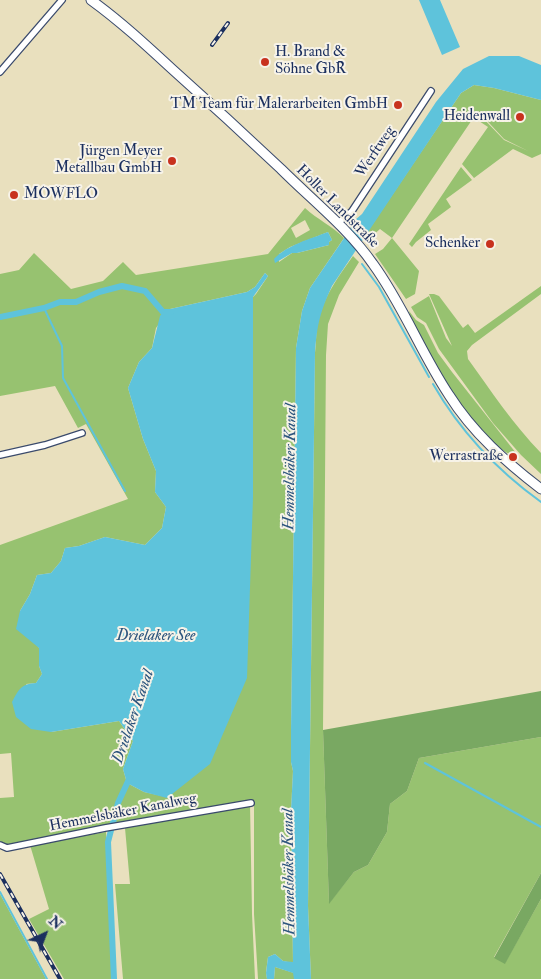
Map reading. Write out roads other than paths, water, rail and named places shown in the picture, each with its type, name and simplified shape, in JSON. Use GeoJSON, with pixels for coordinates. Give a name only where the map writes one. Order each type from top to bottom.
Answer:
{"type":"FeatureCollection","features":[{"type":"Feature","properties":{"kind":"main road","name":"Holler Landstraße"},"geometry":{"type":"LineString","coordinates":[[92,0],[184,80],[338,223],[359,246],[388,286],[431,366],[459,411],[499,455],[541,490]]}},
{"type":"Feature","properties":{"kind":"street"},"geometry":{"type":"LineString","coordinates":[[0,72],[62,0]]}},
{"type":"Feature","properties":{"kind":"street","name":"Werftweg"},"geometry":{"type":"LineString","coordinates":[[338,223],[352,211],[431,91]]}},
{"type":"Feature","properties":{"kind":"street"},"geometry":{"type":"LineString","coordinates":[[0,455],[45,445],[82,432]]}},
{"type":"Feature","properties":{"kind":"street","name":"Hemmelsbäker Kanalweg"},"geometry":{"type":"LineString","coordinates":[[0,845],[7,848],[105,828],[251,803]]}},
{"type":"Feature","properties":{"kind":"water"},"geometry":{"type":"Polygon","coordinates":[[[419,0],[440,0],[460,47],[442,55],[419,0]]]}},
{"type":"Feature","properties":{"kind":"water"},"geometry":{"type":"Polygon","coordinates":[[[489,56],[519,56],[541,65],[541,100],[474,85],[461,93],[332,286],[320,319],[315,353],[308,906],[311,979],[294,979],[293,973],[275,967],[274,979],[267,979],[268,957],[275,954],[283,961],[293,962],[291,811],[293,771],[291,762],[291,730],[296,348],[302,311],[310,288],[351,228],[349,225],[362,214],[436,102],[463,69],[489,56]]]}},
{"type":"Feature","properties":{"kind":"water"},"geometry":{"type":"Polygon","coordinates":[[[328,232],[332,240],[329,242],[329,245],[292,253],[275,263],[274,259],[285,250],[328,232]]]}},
{"type":"Feature","properties":{"kind":"water","name":"Drielaker See"},"geometry":{"type":"Polygon","coordinates":[[[265,273],[268,276],[253,297],[253,497],[247,678],[210,764],[167,798],[144,792],[127,783],[123,769],[133,741],[119,721],[51,732],[31,729],[16,717],[12,702],[21,688],[36,683],[42,674],[39,666],[39,648],[16,629],[20,611],[30,594],[37,575],[51,573],[61,561],[65,548],[79,546],[105,537],[145,545],[162,528],[166,507],[155,492],[156,471],[143,439],[128,388],[139,362],[152,348],[160,316],[163,312],[247,292],[255,287],[265,273]]]}},
{"type":"Feature","properties":{"kind":"waterway"},"geometry":{"type":"LineString","coordinates":[[362,264],[379,287],[429,377]]}},
{"type":"Feature","properties":{"kind":"waterway"},"geometry":{"type":"LineString","coordinates":[[0,317],[44,308],[60,302],[76,302],[99,292],[122,286],[145,291],[163,312],[171,312]]}},
{"type":"Feature","properties":{"kind":"waterway"},"geometry":{"type":"LineString","coordinates":[[44,308],[62,346],[63,378],[125,491]]}},
{"type":"Feature","properties":{"kind":"waterway"},"geometry":{"type":"LineString","coordinates":[[433,384],[455,418],[481,449],[510,477],[541,502]]}},
{"type":"Feature","properties":{"kind":"waterway"},"geometry":{"type":"LineString","coordinates":[[425,763],[541,827]]}},
{"type":"Feature","properties":{"kind":"waterway","name":"Drielaker Kanal"},"geometry":{"type":"LineString","coordinates":[[114,979],[108,842],[118,803],[130,777]]}},
{"type":"Feature","properties":{"kind":"waterway"},"geometry":{"type":"LineString","coordinates":[[0,892],[47,979]]}},
{"type":"Feature","properties":{"kind":"railway"},"geometry":{"type":"LineString","coordinates":[[212,45],[228,23]]}},
{"type":"Feature","properties":{"kind":"railway"},"geometry":{"type":"LineString","coordinates":[[0,874],[60,979]]}},
{"type":"Feature","properties":{"kind":"place","name":"H. Brand & Söhne GbR"},"geometry":{"type":"Point","coordinates":[265,62]}},
{"type":"Feature","properties":{"kind":"place","name":"TM Team für Malerarbeiten GmbH"},"geometry":{"type":"Point","coordinates":[398,105]}},
{"type":"Feature","properties":{"kind":"place","name":"Heidenwall"},"geometry":{"type":"Point","coordinates":[520,117]}},
{"type":"Feature","properties":{"kind":"place","name":"Jürgen Meyer Metallbau GmbH"},"geometry":{"type":"Point","coordinates":[172,161]}},
{"type":"Feature","properties":{"kind":"place","name":"MOWFLO"},"geometry":{"type":"Point","coordinates":[14,195]}},
{"type":"Feature","properties":{"kind":"place","name":"Schenker"},"geometry":{"type":"Point","coordinates":[490,244]}},
{"type":"Feature","properties":{"kind":"place","name":"Werrastraße"},"geometry":{"type":"Point","coordinates":[513,457]}},
{"type":"Feature","properties":{"kind":"water label","name":"Hemmelsbäker Kanal"},"geometry":{"type":"Point","coordinates":[291,467]}},
{"type":"Feature","properties":{"kind":"water label","name":"Hemmelsbäker Kanal"},"geometry":{"type":"Point","coordinates":[290,872]}}]}
